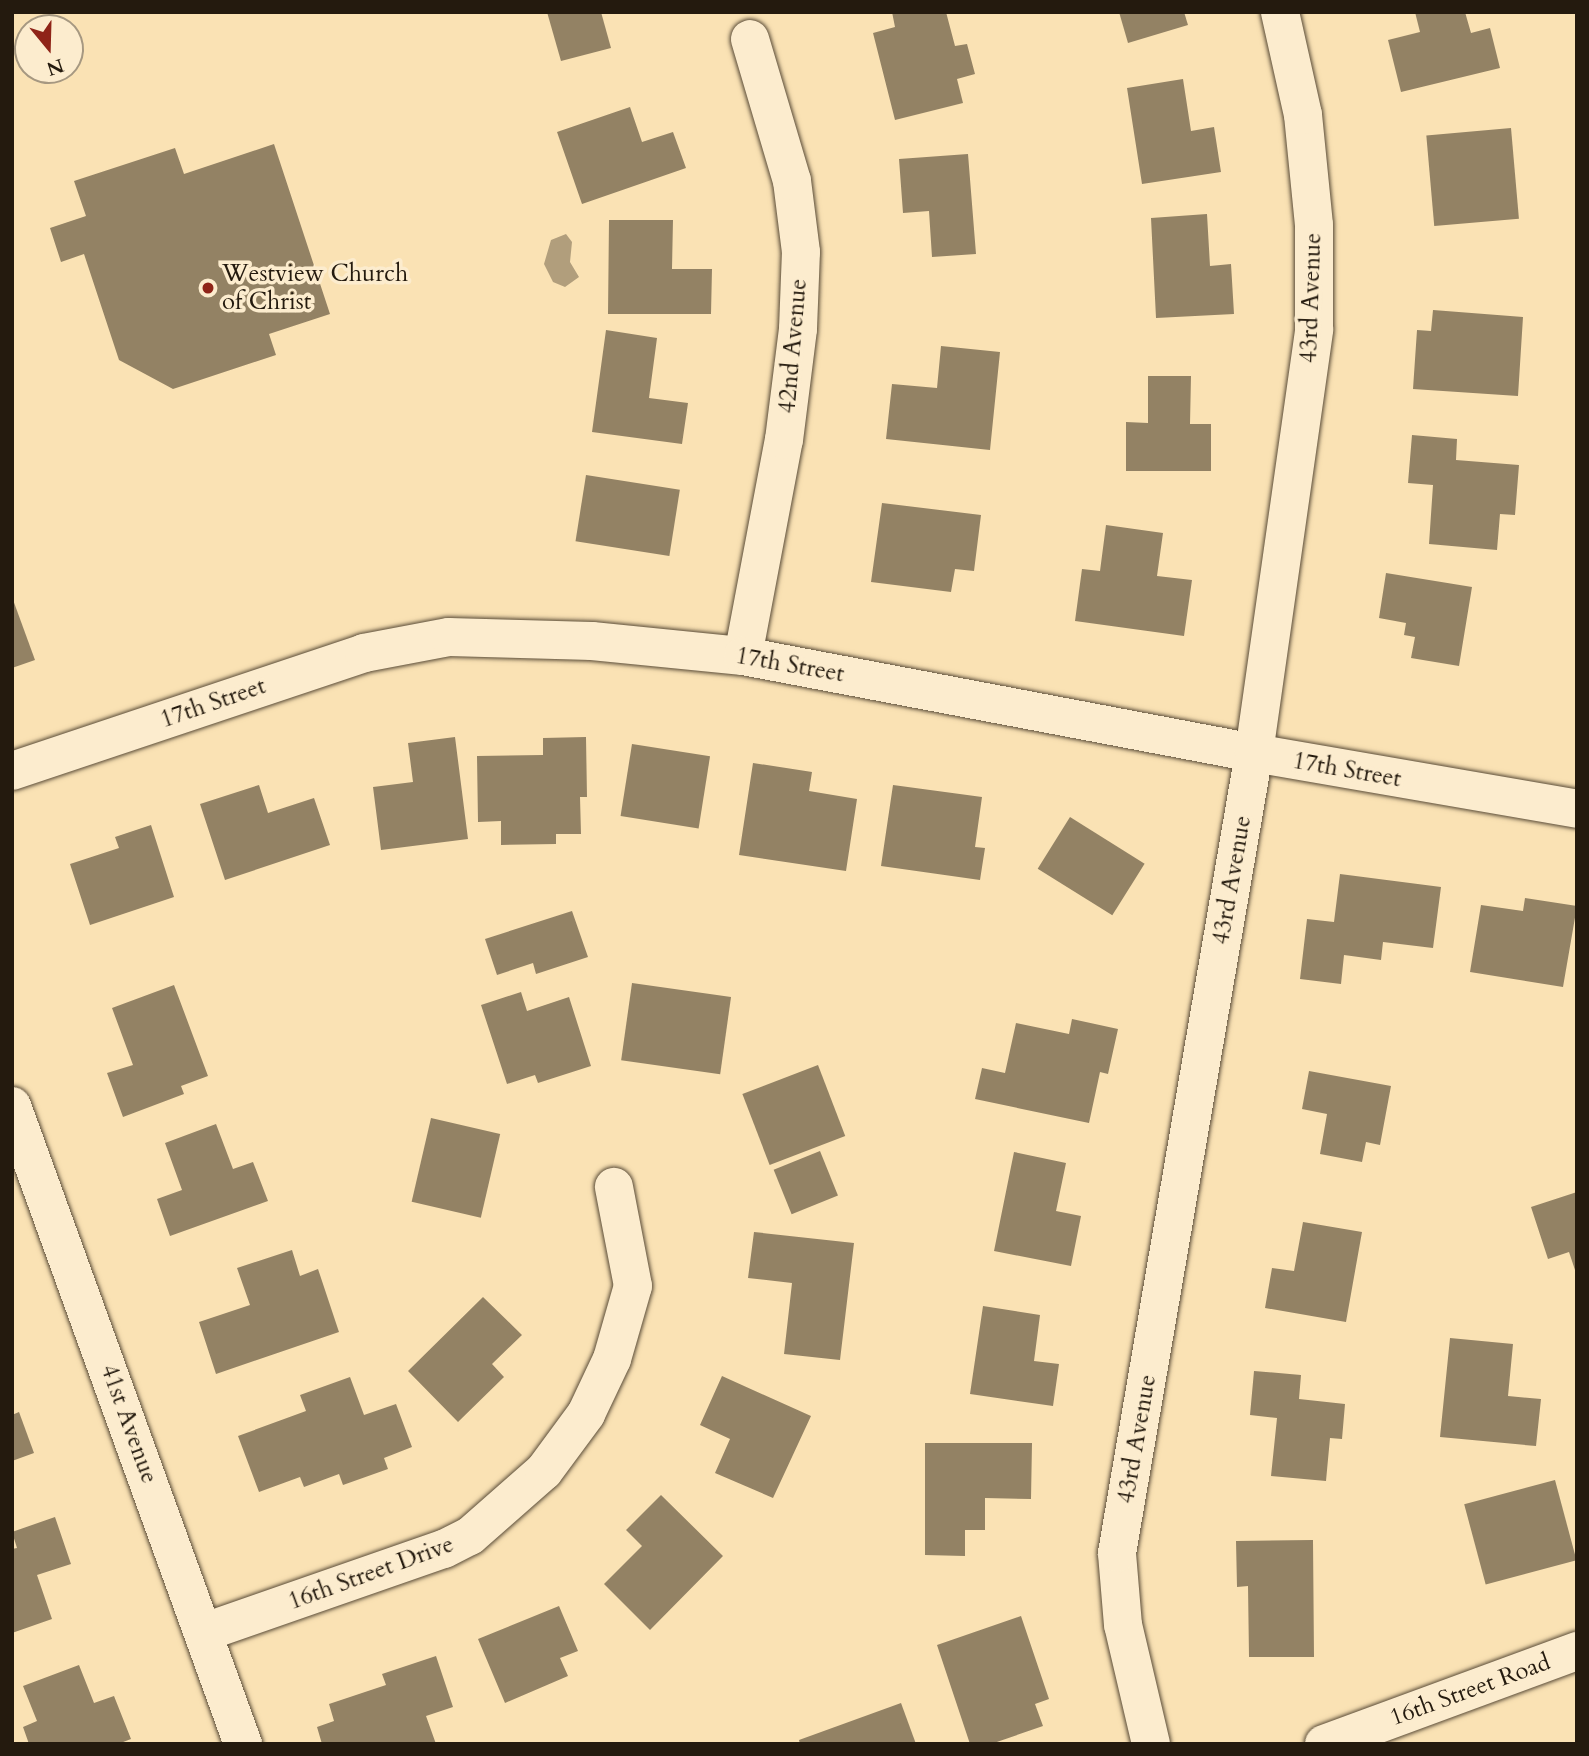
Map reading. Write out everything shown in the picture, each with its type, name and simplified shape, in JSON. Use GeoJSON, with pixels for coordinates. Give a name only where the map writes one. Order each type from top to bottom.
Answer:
{"type":"FeatureCollection","features":[{"type":"Feature","properties":{"kind":"street","name":"43rd Avenue"},"geometry":{"type":"LineString","coordinates":[[1151,1744],[1123,1625],[1117,1553],[1254,753],[1314,329],[1314,225],[1303,115],[1280,12]]}},
{"type":"Feature","properties":{"kind":"street","name":"42nd Avenue"},"geometry":{"type":"LineString","coordinates":[[743,656],[784,440],[798,329],[801,252],[792,181],[750,39]]}},
{"type":"Feature","properties":{"kind":"street","name":"17th Street"},"geometry":{"type":"LineString","coordinates":[[12,771],[364,653],[449,637],[592,641],[743,656],[1254,753],[1577,809]]}},
{"type":"Feature","properties":{"kind":"street","name":"41st Avenue"},"geometry":{"type":"LineString","coordinates":[[12,1106],[205,1632],[243,1744]]}},
{"type":"Feature","properties":{"kind":"street","name":"16th Street Drive"},"geometry":{"type":"LineString","coordinates":[[205,1632],[444,1549],[470,1536],[544,1471],[591,1404],[612,1360],[633,1286],[614,1187]]}},
{"type":"Feature","properties":{"kind":"street","name":"16th Street Road"},"geometry":{"type":"LineString","coordinates":[[1324,1744],[1577,1651]]}},
{"type":"Feature","properties":{"kind":"shaded area"},"geometry":{"type":"Polygon","coordinates":[[[566,234],[572,242],[570,262],[579,277],[565,287],[553,282],[544,264],[551,240],[566,234]]]}},
{"type":"Feature","properties":{"kind":"building"},"geometry":{"type":"Polygon","coordinates":[[[547,12],[601,12],[611,48],[561,61],[547,12]]]}},
{"type":"Feature","properties":{"kind":"building"},"geometry":{"type":"Polygon","coordinates":[[[892,12],[946,12],[955,46],[967,44],[975,74],[957,79],[963,103],[895,120],[873,33],[895,27],[892,12]]]}},
{"type":"Feature","properties":{"kind":"building"},"geometry":{"type":"Polygon","coordinates":[[[1119,12],[1184,12],[1188,25],[1128,43],[1119,12]]]}},
{"type":"Feature","properties":{"kind":"building"},"geometry":{"type":"Polygon","coordinates":[[[1415,12],[1465,12],[1471,33],[1490,28],[1500,68],[1401,92],[1388,40],[1420,32],[1415,12]]]}},
{"type":"Feature","properties":{"kind":"building"},"geometry":{"type":"Polygon","coordinates":[[[1183,79],[1191,131],[1214,127],[1221,172],[1142,184],[1127,88],[1183,79]]]}},
{"type":"Feature","properties":{"kind":"building"},"geometry":{"type":"Polygon","coordinates":[[[630,107],[642,142],[673,132],[686,168],[582,204],[557,132],[630,107]]]}},
{"type":"Feature","properties":{"kind":"building"},"geometry":{"type":"Polygon","coordinates":[[[1511,128],[1519,219],[1434,226],[1426,135],[1511,128]]]}},
{"type":"Feature","properties":{"kind":"building","name":"Westview Church of Christ"},"geometry":{"type":"Polygon","coordinates":[[[274,144],[330,314],[269,334],[276,355],[173,389],[119,360],[84,254],[61,262],[50,228],[86,216],[74,181],[175,148],[184,174],[274,144]]]}},
{"type":"Feature","properties":{"kind":"building"},"geometry":{"type":"Polygon","coordinates":[[[968,154],[976,254],[932,257],[929,211],[903,213],[899,159],[968,154]]]}},
{"type":"Feature","properties":{"kind":"building"},"geometry":{"type":"Polygon","coordinates":[[[1207,214],[1210,266],[1231,264],[1234,314],[1156,318],[1151,218],[1207,214]]]}},
{"type":"Feature","properties":{"kind":"building"},"geometry":{"type":"Polygon","coordinates":[[[609,220],[673,220],[672,269],[712,269],[711,314],[608,314],[609,220]]]}},
{"type":"Feature","properties":{"kind":"building"},"geometry":{"type":"Polygon","coordinates":[[[1433,310],[1523,317],[1518,396],[1413,389],[1417,330],[1431,331],[1433,310]]]}},
{"type":"Feature","properties":{"kind":"building"},"geometry":{"type":"Polygon","coordinates":[[[606,330],[657,338],[649,398],[688,403],[682,444],[592,432],[606,330]]]}},
{"type":"Feature","properties":{"kind":"building"},"geometry":{"type":"Polygon","coordinates":[[[941,346],[1000,352],[990,450],[886,439],[892,384],[937,388],[941,346]]]}},
{"type":"Feature","properties":{"kind":"building"},"geometry":{"type":"Polygon","coordinates":[[[1148,376],[1191,376],[1190,424],[1211,424],[1211,471],[1126,471],[1126,422],[1148,423],[1148,376]]]}},
{"type":"Feature","properties":{"kind":"building"},"geometry":{"type":"Polygon","coordinates":[[[1412,435],[1457,439],[1456,460],[1519,465],[1515,515],[1500,514],[1497,550],[1429,544],[1433,485],[1408,483],[1412,435]]]}},
{"type":"Feature","properties":{"kind":"building"},"geometry":{"type":"Polygon","coordinates":[[[586,475],[680,490],[669,556],[576,541],[586,475]]]}},
{"type":"Feature","properties":{"kind":"building"},"geometry":{"type":"Polygon","coordinates":[[[882,503],[981,515],[974,571],[955,569],[951,592],[871,582],[882,503]]]}},
{"type":"Feature","properties":{"kind":"building"},"geometry":{"type":"Polygon","coordinates":[[[1106,525],[1163,533],[1157,576],[1192,580],[1184,636],[1075,621],[1082,569],[1100,571],[1106,525]]]}},
{"type":"Feature","properties":{"kind":"building"},"geometry":{"type":"Polygon","coordinates":[[[1386,573],[1472,587],[1459,666],[1411,658],[1415,637],[1404,635],[1406,623],[1379,618],[1386,573]]]}},
{"type":"Feature","properties":{"kind":"building"},"geometry":{"type":"Polygon","coordinates":[[[12,597],[35,660],[12,668],[12,597]]]}},
{"type":"Feature","properties":{"kind":"building"},"geometry":{"type":"Polygon","coordinates":[[[455,737],[468,839],[381,850],[373,787],[413,782],[408,743],[455,737]]]}},
{"type":"Feature","properties":{"kind":"building"},"geometry":{"type":"Polygon","coordinates":[[[586,737],[587,797],[580,797],[581,834],[556,834],[556,844],[501,845],[501,821],[478,822],[477,756],[543,755],[543,738],[586,737]]]}},
{"type":"Feature","properties":{"kind":"building"},"geometry":{"type":"Polygon","coordinates":[[[632,744],[710,756],[699,828],[621,816],[632,744]]]}},
{"type":"Feature","properties":{"kind":"building"},"geometry":{"type":"Polygon","coordinates":[[[753,763],[812,772],[809,791],[857,799],[846,871],[739,855],[753,763]]]}},
{"type":"Feature","properties":{"kind":"building"},"geometry":{"type":"Polygon","coordinates":[[[259,785],[268,813],[314,798],[330,845],[225,880],[200,804],[259,785]]]}},
{"type":"Feature","properties":{"kind":"building"},"geometry":{"type":"Polygon","coordinates":[[[893,785],[982,797],[975,847],[985,848],[980,880],[881,866],[893,785]]]}},
{"type":"Feature","properties":{"kind":"building"},"geometry":{"type":"Polygon","coordinates":[[[1070,817],[1145,864],[1112,915],[1038,869],[1070,817]]]}},
{"type":"Feature","properties":{"kind":"building"},"geometry":{"type":"Polygon","coordinates":[[[151,825],[174,897],[90,925],[70,864],[119,848],[115,837],[151,825]]]}},
{"type":"Feature","properties":{"kind":"building"},"geometry":{"type":"Polygon","coordinates":[[[1340,874],[1441,887],[1433,948],[1383,942],[1381,960],[1344,955],[1341,984],[1300,979],[1307,919],[1334,922],[1340,874]]]}},
{"type":"Feature","properties":{"kind":"building"},"geometry":{"type":"Polygon","coordinates":[[[1525,898],[1577,906],[1563,987],[1470,972],[1481,905],[1523,911],[1525,898]]]}},
{"type":"Feature","properties":{"kind":"building"},"geometry":{"type":"Polygon","coordinates":[[[572,911],[588,957],[536,974],[533,963],[497,975],[485,939],[572,911]]]}},
{"type":"Feature","properties":{"kind":"building"},"geometry":{"type":"Polygon","coordinates":[[[632,983],[731,997],[720,1074],[621,1060],[632,983]]]}},
{"type":"Feature","properties":{"kind":"building"},"geometry":{"type":"Polygon","coordinates":[[[174,985],[208,1076],[181,1086],[184,1094],[123,1117],[107,1073],[133,1065],[112,1008],[174,985]]]}},
{"type":"Feature","properties":{"kind":"building"},"geometry":{"type":"Polygon","coordinates":[[[521,992],[527,1011],[569,997],[591,1066],[538,1083],[535,1075],[507,1084],[481,1005],[521,992]]]}},
{"type":"Feature","properties":{"kind":"building"},"geometry":{"type":"Polygon","coordinates":[[[1072,1019],[1118,1029],[1108,1074],[1100,1072],[1089,1123],[975,1099],[982,1068],[1005,1073],[1016,1023],[1069,1034],[1072,1019]]]}},
{"type":"Feature","properties":{"kind":"building"},"geometry":{"type":"Polygon","coordinates":[[[818,1065],[845,1136],[770,1165],[742,1094],[818,1065]]]}},
{"type":"Feature","properties":{"kind":"building"},"geometry":{"type":"Polygon","coordinates":[[[1309,1071],[1391,1086],[1380,1145],[1366,1142],[1362,1162],[1320,1154],[1327,1114],[1302,1109],[1309,1071]]]}},
{"type":"Feature","properties":{"kind":"building"},"geometry":{"type":"Polygon","coordinates":[[[431,1118],[500,1134],[481,1218],[412,1202],[431,1118]]]}},
{"type":"Feature","properties":{"kind":"building"},"geometry":{"type":"Polygon","coordinates":[[[216,1124],[233,1169],[253,1162],[268,1201],[170,1236],[157,1199],[182,1190],[165,1143],[216,1124]]]}},
{"type":"Feature","properties":{"kind":"building"},"geometry":{"type":"Polygon","coordinates":[[[820,1151],[838,1196],[792,1214],[774,1170],[820,1151]]]}},
{"type":"Feature","properties":{"kind":"building"},"geometry":{"type":"Polygon","coordinates":[[[1014,1152],[1066,1163],[1056,1211],[1081,1216],[1071,1266],[994,1251],[1014,1152]]]}},
{"type":"Feature","properties":{"kind":"building"},"geometry":{"type":"Polygon","coordinates":[[[1577,1192],[1576,1273],[1569,1252],[1548,1259],[1531,1207],[1577,1192]]]}},
{"type":"Feature","properties":{"kind":"building"},"geometry":{"type":"Polygon","coordinates":[[[1303,1222],[1362,1232],[1346,1322],[1265,1308],[1272,1268],[1294,1271],[1303,1222]]]}},
{"type":"Feature","properties":{"kind":"building"},"geometry":{"type":"Polygon","coordinates":[[[754,1232],[854,1243],[840,1360],[784,1354],[792,1283],[748,1278],[754,1232]]]}},
{"type":"Feature","properties":{"kind":"building"},"geometry":{"type":"Polygon","coordinates":[[[292,1250],[300,1276],[318,1269],[339,1332],[216,1374],[199,1322],[250,1305],[237,1268],[292,1250]]]}},
{"type":"Feature","properties":{"kind":"building"},"geometry":{"type":"Polygon","coordinates":[[[483,1297],[522,1335],[492,1364],[504,1377],[458,1422],[408,1371],[483,1297]]]}},
{"type":"Feature","properties":{"kind":"building"},"geometry":{"type":"Polygon","coordinates":[[[983,1306],[1040,1315],[1034,1361],[1059,1364],[1053,1406],[970,1394],[983,1306]]]}},
{"type":"Feature","properties":{"kind":"building"},"geometry":{"type":"Polygon","coordinates":[[[1450,1338],[1513,1344],[1508,1396],[1541,1399],[1536,1446],[1440,1437],[1450,1338]]]}},
{"type":"Feature","properties":{"kind":"building"},"geometry":{"type":"Polygon","coordinates":[[[1254,1371],[1301,1375],[1299,1399],[1345,1404],[1342,1439],[1330,1438],[1326,1481],[1271,1476],[1277,1418],[1250,1415],[1254,1371]]]}},
{"type":"Feature","properties":{"kind":"building"},"geometry":{"type":"Polygon","coordinates":[[[722,1376],[811,1416],[773,1498],[715,1473],[730,1439],[700,1425],[722,1376]]]}},
{"type":"Feature","properties":{"kind":"building"},"geometry":{"type":"Polygon","coordinates":[[[350,1377],[364,1415],[396,1404],[412,1447],[384,1458],[388,1469],[343,1485],[339,1474],[304,1487],[300,1477],[259,1492],[238,1436],[306,1411],[300,1395],[350,1377]]]}},
{"type":"Feature","properties":{"kind":"building"},"geometry":{"type":"Polygon","coordinates":[[[19,1412],[34,1453],[12,1461],[12,1415],[19,1412]]]}},
{"type":"Feature","properties":{"kind":"building"},"geometry":{"type":"Polygon","coordinates":[[[925,1443],[1032,1443],[1031,1499],[985,1498],[985,1530],[965,1530],[965,1556],[925,1555],[925,1443]]]}},
{"type":"Feature","properties":{"kind":"building"},"geometry":{"type":"Polygon","coordinates":[[[1555,1480],[1576,1560],[1486,1585],[1464,1504],[1555,1480]]]}},
{"type":"Feature","properties":{"kind":"building"},"geometry":{"type":"Polygon","coordinates":[[[661,1495],[723,1556],[650,1630],[604,1584],[642,1546],[626,1530],[661,1495]]]}},
{"type":"Feature","properties":{"kind":"building"},"geometry":{"type":"Polygon","coordinates":[[[55,1517],[71,1564],[37,1575],[52,1619],[12,1633],[12,1549],[17,1548],[12,1532],[55,1517]]]}},
{"type":"Feature","properties":{"kind":"building"},"geometry":{"type":"Polygon","coordinates":[[[1313,1540],[1314,1657],[1249,1657],[1248,1586],[1237,1587],[1236,1541],[1313,1540]]]}},
{"type":"Feature","properties":{"kind":"building"},"geometry":{"type":"Polygon","coordinates":[[[559,1606],[578,1651],[560,1658],[568,1676],[505,1703],[478,1639],[559,1606]]]}},
{"type":"Feature","properties":{"kind":"building"},"geometry":{"type":"Polygon","coordinates":[[[1021,1616],[1049,1699],[1035,1704],[1043,1726],[991,1744],[970,1744],[937,1645],[1021,1616]]]}},
{"type":"Feature","properties":{"kind":"building"},"geometry":{"type":"Polygon","coordinates":[[[436,1656],[453,1707],[426,1716],[436,1744],[322,1744],[317,1727],[334,1721],[329,1704],[386,1685],[382,1674],[436,1656]]]}},
{"type":"Feature","properties":{"kind":"building"},"geometry":{"type":"Polygon","coordinates":[[[79,1665],[94,1703],[114,1696],[131,1739],[118,1744],[29,1744],[23,1727],[37,1721],[23,1686],[79,1665]]]}},
{"type":"Feature","properties":{"kind":"building"},"geometry":{"type":"Polygon","coordinates":[[[901,1703],[916,1744],[800,1744],[799,1740],[901,1703]]]}},
{"type":"Feature","properties":{"kind":"place","name":"Westview Church of Christ"},"geometry":{"type":"Point","coordinates":[208,288]}}]}
